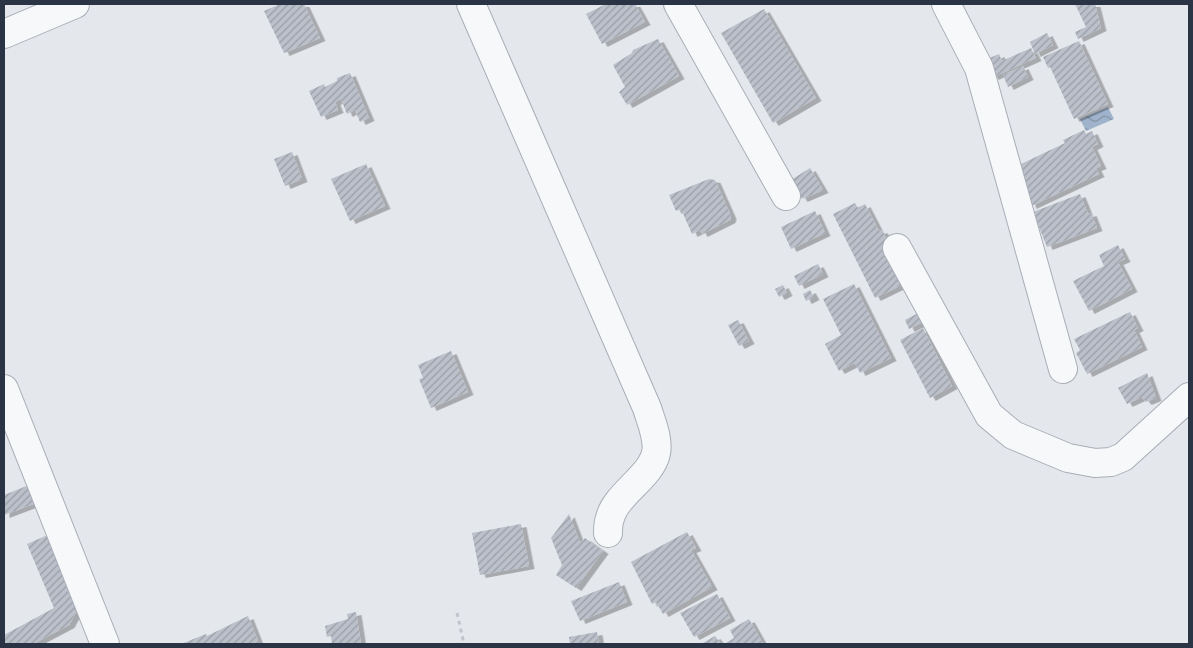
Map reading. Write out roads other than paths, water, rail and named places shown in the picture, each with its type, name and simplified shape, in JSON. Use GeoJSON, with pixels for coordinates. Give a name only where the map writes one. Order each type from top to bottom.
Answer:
{"type":"FeatureCollection","features":[{"type":"Feature","properties":{"kind":"street"},"geometry":{"type":"LineString","coordinates":[[4,34],[76,4]]}},
{"type":"Feature","properties":{"kind":"street"},"geometry":{"type":"LineString","coordinates":[[471,4],[647,408],[654,429],[657,452],[654,459],[610,516],[608,533]]}},
{"type":"Feature","properties":{"kind":"street"},"geometry":{"type":"LineString","coordinates":[[678,4],[786,196]]}},
{"type":"Feature","properties":{"kind":"street"},"geometry":{"type":"LineString","coordinates":[[946,4],[979,68],[1063,369]]}},
{"type":"Feature","properties":{"kind":"street"},"geometry":{"type":"LineString","coordinates":[[897,248],[988,415],[1012,435],[1068,458],[1095,463],[1111,462],[1123,457],[1189,397]]}},
{"type":"Feature","properties":{"kind":"street"},"geometry":{"type":"LineString","coordinates":[[4,389],[105,644]]}},
{"type":"Feature","properties":{"kind":"water"},"geometry":{"type":"Polygon","coordinates":[[[1108,107],[1114,119],[1086,131],[1080,119],[1108,107]]]}}]}
